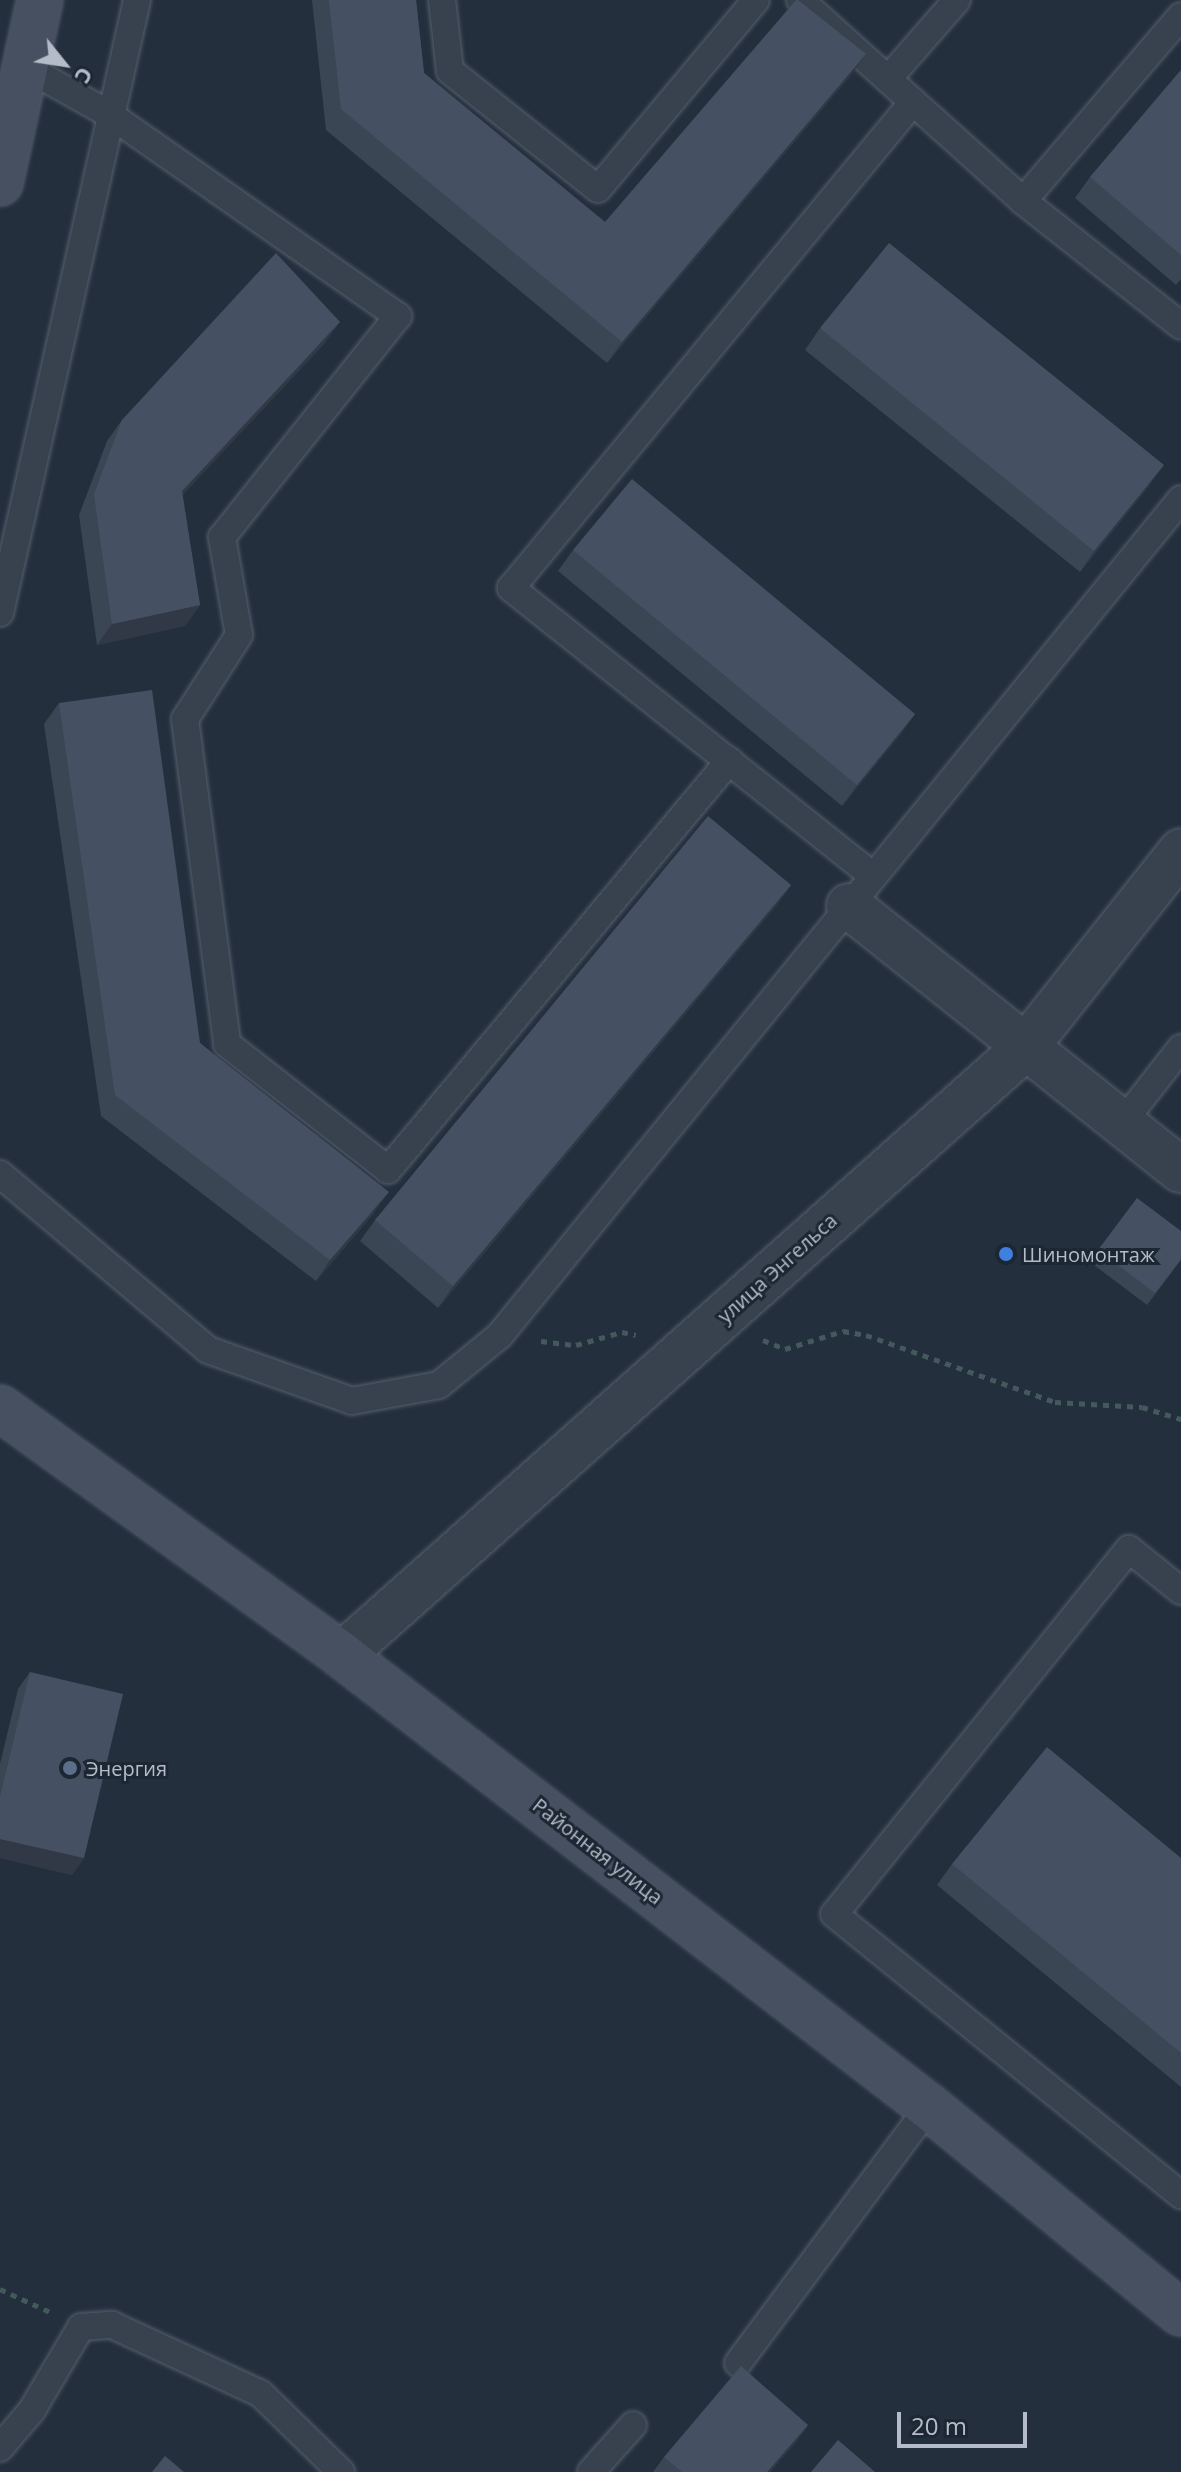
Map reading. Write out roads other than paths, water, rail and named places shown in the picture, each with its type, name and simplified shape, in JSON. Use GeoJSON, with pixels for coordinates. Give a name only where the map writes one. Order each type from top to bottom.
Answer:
{"type":"FeatureCollection","features":[{"type":"Feature","properties":{"kind":"main road"},"geometry":{"type":"LineString","coordinates":[[0,183],[40,0]]}},
{"type":"Feature","properties":{"kind":"main road","name":"Районная улица"},"geometry":{"type":"LineString","coordinates":[[0,1408],[342,1655],[929,2107],[1181,2313]]}},
{"type":"Feature","properties":{"kind":"street","name":"улица Энгельса"},"geometry":{"type":"LineString","coordinates":[[342,1655],[1025,1048],[1181,851]]}},
{"type":"Feature","properties":{"kind":"street"},"geometry":{"type":"LineString","coordinates":[[861,891],[1025,1048],[1181,1170]]}},
{"type":"Feature","properties":{"kind":"lane"},"geometry":{"type":"LineString","coordinates":[[0,613],[109,114],[137,0]]}},
{"type":"Feature","properties":{"kind":"lane"},"geometry":{"type":"LineString","coordinates":[[442,0],[450,71],[598,189],[756,0]]}},
{"type":"Feature","properties":{"kind":"lane"},"geometry":{"type":"LineString","coordinates":[[800,0],[1023,201],[1181,326]]}},
{"type":"Feature","properties":{"kind":"lane"},"geometry":{"type":"LineString","coordinates":[[888,79],[957,0]]}},
{"type":"Feature","properties":{"kind":"lane"},"geometry":{"type":"LineString","coordinates":[[1023,201],[1181,16]]}},
{"type":"Feature","properties":{"kind":"lane"},"geometry":{"type":"LineString","coordinates":[[25,67],[109,114],[398,316],[222,537],[239,635],[185,719],[227,1044],[388,1170],[729,761]]}},
{"type":"Feature","properties":{"kind":"lane"},"geometry":{"type":"LineString","coordinates":[[861,891],[729,761],[511,588],[913,102]]}},
{"type":"Feature","properties":{"kind":"lane"},"geometry":{"type":"LineString","coordinates":[[0,1174],[208,1350],[352,1401],[439,1385],[500,1335],[1181,499]]}},
{"type":"Feature","properties":{"kind":"lane"},"geometry":{"type":"LineString","coordinates":[[1123,1122],[1181,1048]]}},
{"type":"Feature","properties":{"kind":"lane"},"geometry":{"type":"LineString","coordinates":[[1181,1591],[1129,1549],[834,1914],[1181,2195]]}},
{"type":"Feature","properties":{"kind":"lane"},"geometry":{"type":"LineString","coordinates":[[738,2363],[929,2107]]}},
{"type":"Feature","properties":{"kind":"lane"},"geometry":{"type":"LineString","coordinates":[[0,2448],[32,2410],[81,2327],[112,2325],[261,2394],[341,2472]]}},
{"type":"Feature","properties":{"kind":"lane"},"geometry":{"type":"LineString","coordinates":[[591,2472],[633,2425]]}},
{"type":"Feature","properties":{"kind":"place","name":"Шиномонтаж"},"geometry":{"type":"Point","coordinates":[1006,1254]}},
{"type":"Feature","properties":{"kind":"place","name":"Энергия"},"geometry":{"type":"Point","coordinates":[70,1768]}}]}
